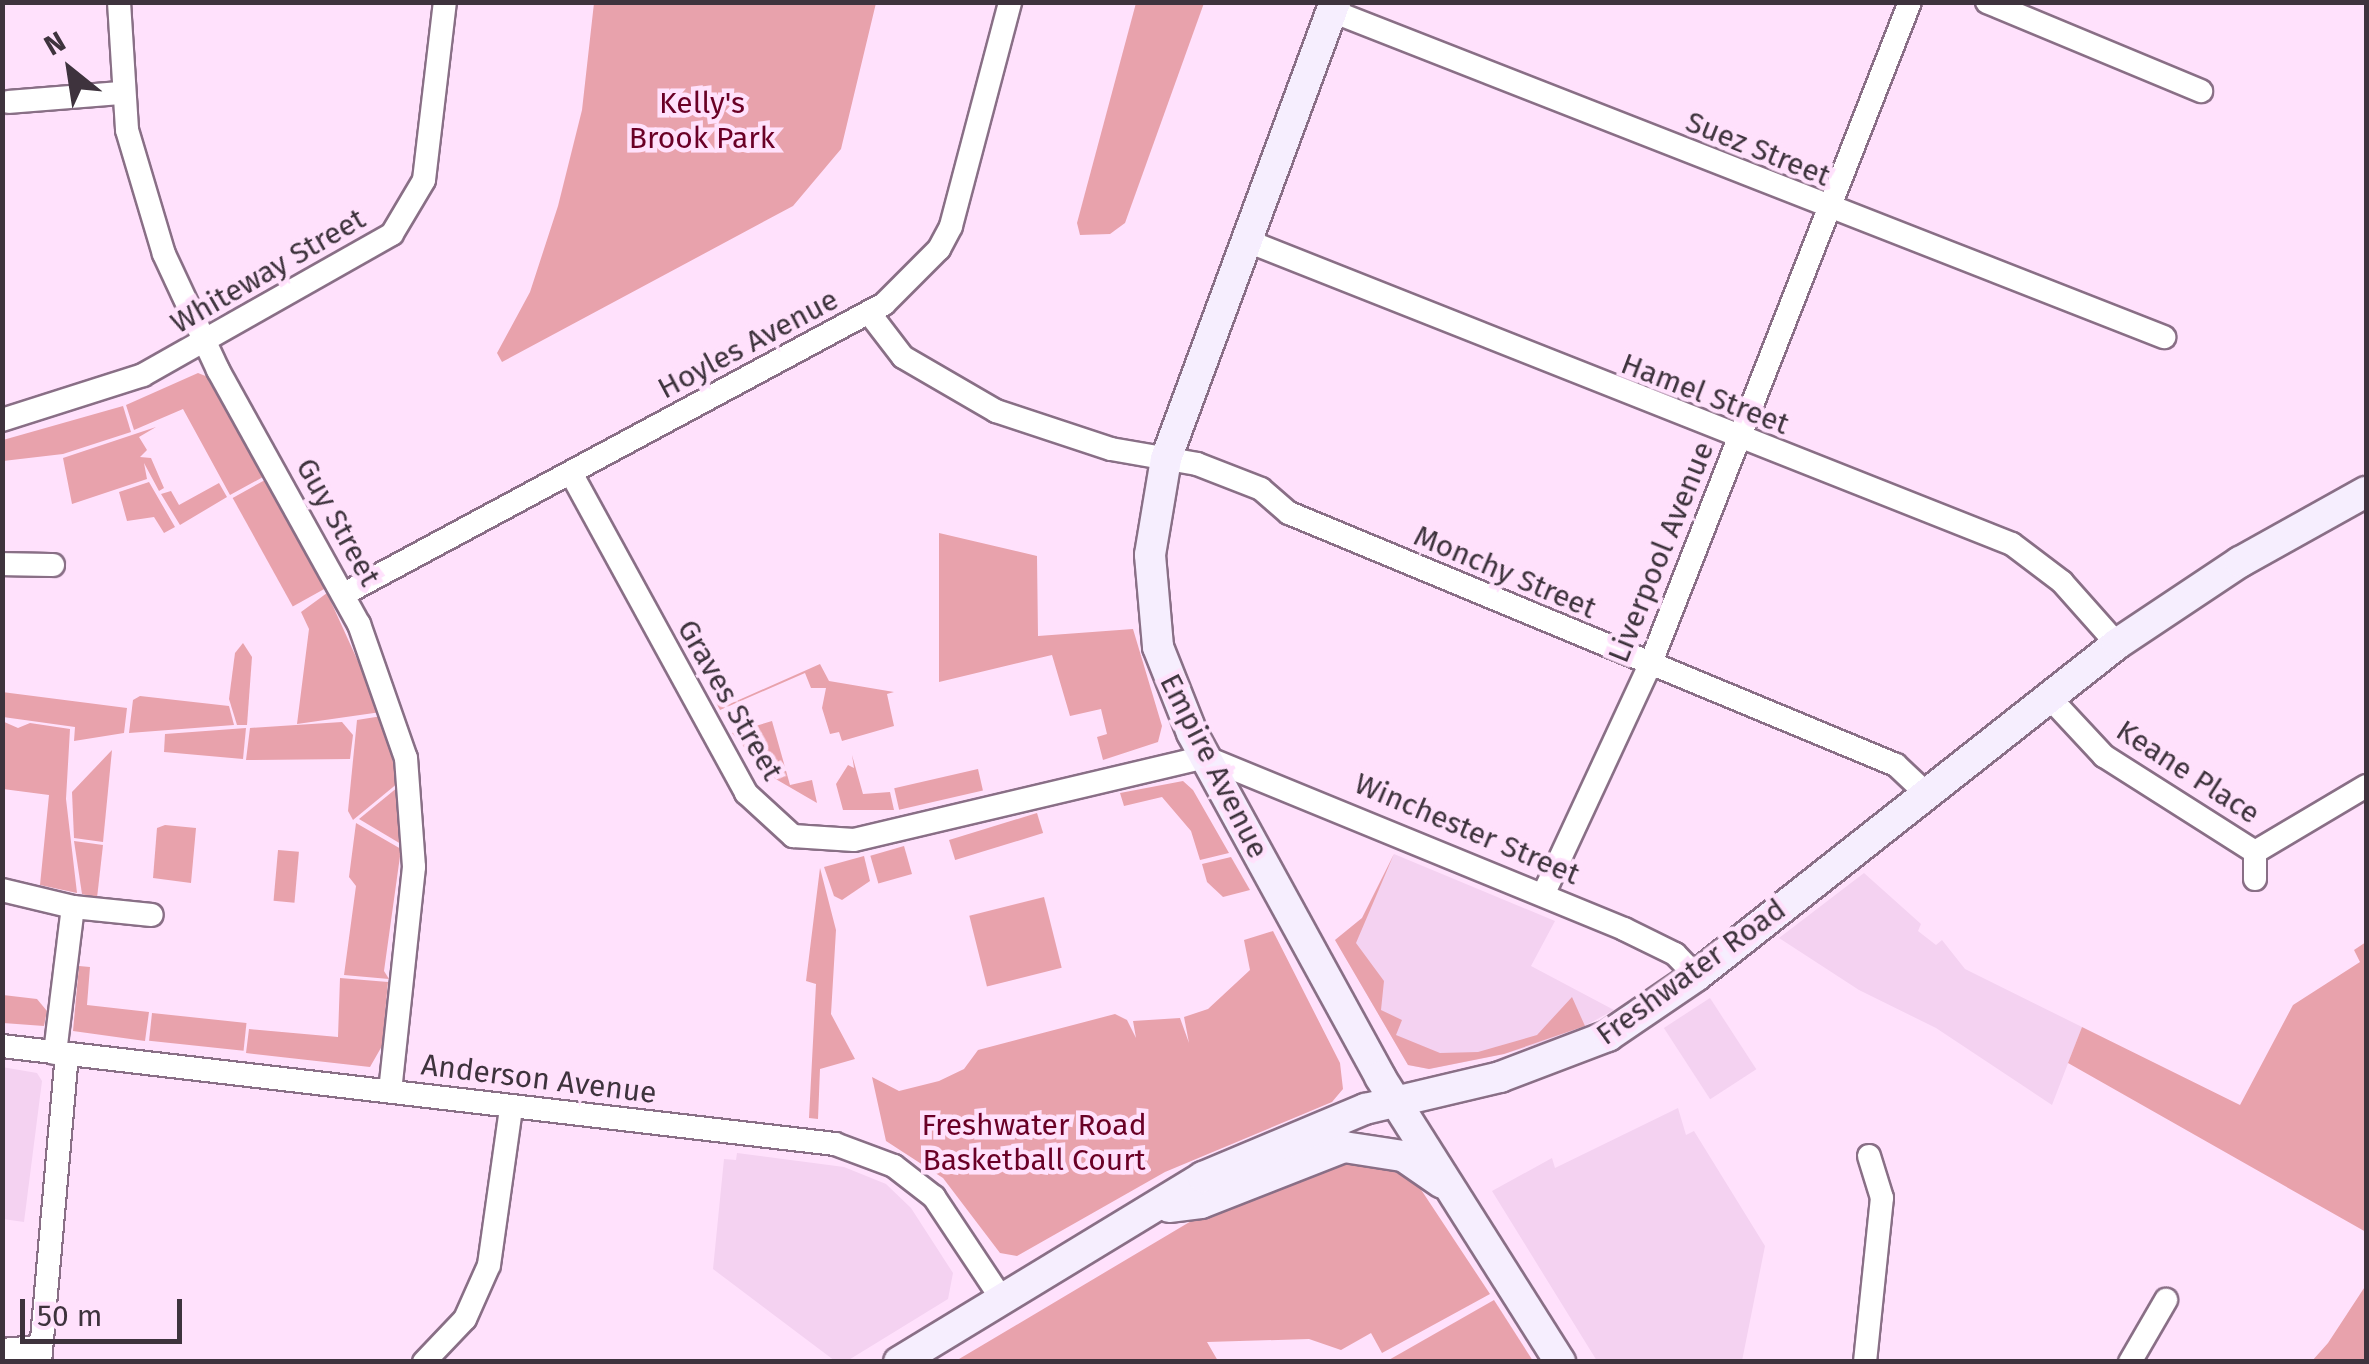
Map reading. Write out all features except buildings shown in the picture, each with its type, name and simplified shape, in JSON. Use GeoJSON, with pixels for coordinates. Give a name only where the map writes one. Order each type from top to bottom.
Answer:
{"type":"FeatureCollection","features":[{"type":"Feature","properties":{"kind":"main road","name":"Empire Avenue"},"geometry":{"type":"LineString","coordinates":[[1334,7],[1244,240],[1166,458],[1152,524],[1152,614],[1165,671],[1205,757],[1398,1102],[1560,1362]]}},
{"type":"Feature","properties":{"kind":"main road","name":"Freshwater Road"},"geometry":{"type":"LineString","coordinates":[[899,1362],[1001,1298],[1249,1156],[1398,1102],[1578,1051],[1696,976],[2117,644],[2240,562],[2366,492]]}},
{"type":"Feature","properties":{"kind":"main road"},"geometry":{"type":"LineString","coordinates":[[1155,1209],[1201,1202],[1344,1147],[1402,1156],[1457,1194]]}},
{"type":"Feature","properties":{"kind":"street","name":"Guy Street"},"geometry":{"type":"LineString","coordinates":[[119,2],[122,93],[142,194],[204,342],[344,594],[386,686],[411,789],[414,867],[390,1091]]}},
{"type":"Feature","properties":{"kind":"street","name":"Whiteway Street"},"geometry":{"type":"LineString","coordinates":[[2,420],[118,386],[365,254],[406,218],[424,180],[445,2]]}},
{"type":"Feature","properties":{"kind":"street","name":"Hoyles Avenue"},"geometry":{"type":"LineString","coordinates":[[344,594],[870,314],[946,238],[1010,2]]}},
{"type":"Feature","properties":{"kind":"street","name":"Liverpool Avenue"},"geometry":{"type":"LineString","coordinates":[[1544,893],[1650,665],[1910,2]]}},
{"type":"Feature","properties":{"kind":"street"},"geometry":{"type":"LineString","coordinates":[[1987,2],[2201,91]]}},
{"type":"Feature","properties":{"kind":"street","name":"Suez Street"},"geometry":{"type":"LineString","coordinates":[[1334,7],[1830,210],[2164,337]]}},
{"type":"Feature","properties":{"kind":"street"},"geometry":{"type":"LineString","coordinates":[[9,102],[122,93]]}},
{"type":"Feature","properties":{"kind":"street","name":"Hamel Street"},"geometry":{"type":"LineString","coordinates":[[1244,240],[1420,305],[1436,320],[2012,544],[2072,591],[2117,644]]}},
{"type":"Feature","properties":{"kind":"street","name":"Monchy Street"},"geometry":{"type":"LineString","coordinates":[[870,314],[903,357],[966,396],[1052,432],[1166,458],[1261,489],[1289,513],[1896,765],[1928,795]]}},
{"type":"Feature","properties":{"kind":"street","name":"Graves Street"},"geometry":{"type":"LineString","coordinates":[[571,473],[746,794],[793,836],[854,840],[1205,757]]}},
{"type":"Feature","properties":{"kind":"street"},"geometry":{"type":"LineString","coordinates":[[2,564],[54,565]]}},
{"type":"Feature","properties":{"kind":"street","name":"Keane Place"},"geometry":{"type":"LineString","coordinates":[[2049,697],[2104,756],[2255,852]]}},
{"type":"Feature","properties":{"kind":"street","name":"Winchester Street"},"geometry":{"type":"LineString","coordinates":[[1205,757],[1544,893],[1676,954],[1696,976]]}},
{"type":"Feature","properties":{"kind":"street","name":"Keane Place"},"geometry":{"type":"LineString","coordinates":[[2255,852],[2366,786]]}},
{"type":"Feature","properties":{"kind":"street","name":"Keane Place"},"geometry":{"type":"LineString","coordinates":[[2255,852],[2255,879]]}},
{"type":"Feature","properties":{"kind":"street"},"geometry":{"type":"LineString","coordinates":[[2,890],[73,907],[152,915]]}},
{"type":"Feature","properties":{"kind":"street"},"geometry":{"type":"LineString","coordinates":[[2,1350],[40,1354],[73,907]]}},
{"type":"Feature","properties":{"kind":"street","name":"Anderson Avenue"},"geometry":{"type":"LineString","coordinates":[[2,1046],[805,1139],[877,1158],[934,1197],[1001,1298]]}},
{"type":"Feature","properties":{"kind":"street"},"geometry":{"type":"LineString","coordinates":[[424,1362],[465,1319],[484,1279],[512,1108]]}},
{"type":"Feature","properties":{"kind":"street"},"geometry":{"type":"LineString","coordinates":[[1865,1362],[1882,1198],[1869,1156]]}},
{"type":"Feature","properties":{"kind":"street"},"geometry":{"type":"LineString","coordinates":[[2130,1362],[2166,1300]]}},
{"type":"Feature","properties":{"kind":"shaded area"},"geometry":{"type":"Polygon","coordinates":[[[1394,854],[1555,921],[1531,966],[1614,1010],[1568,1035],[1504,1054],[1429,1069],[1408,1065],[1335,940],[1362,918],[1394,854]]]}},
{"type":"Feature","properties":{"kind":"shaded area"},"geometry":{"type":"Polygon","coordinates":[[[1864,873],[1921,924],[1918,931],[1936,945],[1942,940],[1965,969],[2082,1027],[2052,1105],[1936,1028],[1859,990],[1779,938],[1864,873]]]}},
{"type":"Feature","properties":{"kind":"shaded area"},"geometry":{"type":"Polygon","coordinates":[[[1710,998],[1756,1069],[1710,1099],[1664,1028],[1710,998]]]}},
{"type":"Feature","properties":{"kind":"shaded area"},"geometry":{"type":"Polygon","coordinates":[[[2,1067],[37,1073],[42,1081],[24,1222],[3,1219],[2,1067]]]}},
{"type":"Feature","properties":{"kind":"shaded area"},"geometry":{"type":"Polygon","coordinates":[[[1678,1108],[1686,1135],[1694,1131],[1765,1246],[1742,1361],[1597,1361],[1492,1191],[1552,1158],[1555,1168],[1678,1108]]]}},
{"type":"Feature","properties":{"kind":"shaded area"},"geometry":{"type":"Polygon","coordinates":[[[737,1153],[844,1167],[886,1184],[911,1208],[953,1273],[948,1299],[847,1361],[835,1361],[713,1269],[724,1159],[736,1160],[737,1153]]]}},
{"type":"Feature","properties":{"kind":"green space","name":"Kelly's Brook Park"},"geometry":{"type":"Polygon","coordinates":[[[594,3],[876,3],[841,149],[793,206],[502,362],[497,353],[530,292],[558,206],[582,110],[594,3]]]}},
{"type":"Feature","properties":{"kind":"green space"},"geometry":{"type":"Polygon","coordinates":[[[1136,3],[1204,3],[1125,223],[1110,234],[1080,235],[1077,223],[1136,3]]]}},
{"type":"Feature","properties":{"kind":"green space"},"geometry":{"type":"Polygon","coordinates":[[[198,373],[208,377],[263,477],[230,495],[183,409],[134,430],[126,405],[198,373]]]}},
{"type":"Feature","properties":{"kind":"green space"},"geometry":{"type":"Polygon","coordinates":[[[123,406],[131,432],[63,454],[3,461],[3,440],[123,406]]]}},
{"type":"Feature","properties":{"kind":"green space"},"geometry":{"type":"Polygon","coordinates":[[[156,427],[139,437],[147,450],[140,457],[151,458],[164,488],[159,491],[144,463],[147,479],[72,504],[63,458],[156,427]]]}},
{"type":"Feature","properties":{"kind":"green space"},"geometry":{"type":"Polygon","coordinates":[[[265,480],[325,588],[293,606],[233,498],[265,480]]]}},
{"type":"Feature","properties":{"kind":"green space"},"geometry":{"type":"Polygon","coordinates":[[[149,482],[175,527],[164,533],[154,517],[127,521],[119,492],[149,482]]]}},
{"type":"Feature","properties":{"kind":"green space"},"geometry":{"type":"Polygon","coordinates":[[[219,483],[227,497],[180,525],[161,494],[171,491],[179,505],[219,483]]]}},
{"type":"Feature","properties":{"kind":"green space"},"geometry":{"type":"Polygon","coordinates":[[[939,533],[1037,556],[1038,636],[1133,629],[1162,726],[1158,742],[1103,760],[1097,737],[1107,734],[1101,709],[1070,716],[1052,655],[939,682],[939,533]]]}},
{"type":"Feature","properties":{"kind":"green space"},"geometry":{"type":"Polygon","coordinates":[[[327,593],[381,712],[297,724],[309,629],[301,612],[327,593]]]}},
{"type":"Feature","properties":{"kind":"green space"},"geometry":{"type":"Polygon","coordinates":[[[243,643],[252,657],[247,725],[237,725],[229,699],[235,653],[243,643]]]}},
{"type":"Feature","properties":{"kind":"green space"},"geometry":{"type":"Polygon","coordinates":[[[820,664],[829,681],[894,692],[887,694],[894,726],[842,741],[839,732],[830,734],[822,708],[826,688],[811,688],[805,673],[720,710],[714,699],[723,707],[820,664]]]}},
{"type":"Feature","properties":{"kind":"green space"},"geometry":{"type":"Polygon","coordinates":[[[2,692],[127,708],[124,733],[74,741],[75,727],[3,717],[2,692]]]}},
{"type":"Feature","properties":{"kind":"green space"},"geometry":{"type":"Polygon","coordinates":[[[140,696],[229,706],[234,725],[129,733],[133,700],[140,696]]]}},
{"type":"Feature","properties":{"kind":"green space"},"geometry":{"type":"Polygon","coordinates":[[[382,716],[398,783],[353,820],[348,811],[357,720],[382,716]]]}},
{"type":"Feature","properties":{"kind":"green space"},"geometry":{"type":"Polygon","coordinates":[[[2,721],[18,728],[30,723],[70,729],[66,799],[77,893],[40,885],[49,795],[3,789],[2,721]]]}},
{"type":"Feature","properties":{"kind":"green space"},"geometry":{"type":"Polygon","coordinates":[[[772,721],[790,785],[812,780],[817,803],[767,774],[732,733],[772,721]]]}},
{"type":"Feature","properties":{"kind":"green space"},"geometry":{"type":"Polygon","coordinates":[[[342,722],[353,735],[350,759],[246,760],[250,728],[342,722]]]}},
{"type":"Feature","properties":{"kind":"green space"},"geometry":{"type":"Polygon","coordinates":[[[246,728],[243,759],[164,752],[165,734],[246,728]]]}},
{"type":"Feature","properties":{"kind":"green space"},"geometry":{"type":"Polygon","coordinates":[[[112,750],[103,842],[74,838],[72,792],[112,750]]]}},
{"type":"Feature","properties":{"kind":"green space"},"geometry":{"type":"Polygon","coordinates":[[[852,755],[863,794],[890,792],[894,810],[843,810],[836,784],[848,765],[854,768],[852,755]]]}},
{"type":"Feature","properties":{"kind":"green space"},"geometry":{"type":"Polygon","coordinates":[[[978,769],[983,790],[899,810],[894,788],[978,769]]]}},
{"type":"Feature","properties":{"kind":"green space"},"geometry":{"type":"Polygon","coordinates":[[[1183,781],[1193,790],[1229,853],[1200,860],[1191,831],[1162,797],[1124,806],[1120,793],[1183,781]]]}},
{"type":"Feature","properties":{"kind":"green space"},"geometry":{"type":"Polygon","coordinates":[[[398,787],[400,807],[401,844],[359,819],[398,787]]]}},
{"type":"Feature","properties":{"kind":"green space"},"geometry":{"type":"Polygon","coordinates":[[[1037,813],[1043,833],[955,860],[949,840],[1037,813]]]}},
{"type":"Feature","properties":{"kind":"green space"},"geometry":{"type":"Polygon","coordinates":[[[356,823],[401,849],[384,971],[389,979],[344,975],[356,886],[349,877],[356,823]]]}},
{"type":"Feature","properties":{"kind":"green space"},"geometry":{"type":"Polygon","coordinates":[[[157,828],[196,828],[191,883],[153,878],[157,828]]]}},
{"type":"Feature","properties":{"kind":"green space"},"geometry":{"type":"Polygon","coordinates":[[[74,841],[103,845],[97,898],[82,894],[74,841]]]}},
{"type":"Feature","properties":{"kind":"green space"},"geometry":{"type":"Polygon","coordinates":[[[904,846],[912,874],[878,884],[870,856],[904,846]]]}},
{"type":"Feature","properties":{"kind":"green space"},"geometry":{"type":"Polygon","coordinates":[[[278,850],[299,852],[294,903],[274,901],[278,850]]]}},
{"type":"Feature","properties":{"kind":"green space"},"geometry":{"type":"Polygon","coordinates":[[[1394,854],[1356,943],[1384,981],[1381,1010],[1402,1020],[1396,1035],[1440,1053],[1478,1052],[1537,1035],[1572,997],[1585,1026],[1504,1054],[1429,1069],[1408,1065],[1335,940],[1362,918],[1394,854]]]}},
{"type":"Feature","properties":{"kind":"green space"},"geometry":{"type":"Polygon","coordinates":[[[864,856],[870,881],[842,900],[834,896],[824,867],[864,856]]]}},
{"type":"Feature","properties":{"kind":"green space"},"geometry":{"type":"Polygon","coordinates":[[[1231,857],[1250,890],[1223,897],[1207,882],[1202,864],[1231,857]]]}},
{"type":"Feature","properties":{"kind":"green space"},"geometry":{"type":"Polygon","coordinates":[[[820,868],[836,930],[831,1014],[855,1059],[820,1069],[818,1119],[809,1118],[816,984],[806,981],[820,868]]]}},
{"type":"Feature","properties":{"kind":"green space"},"geometry":{"type":"Polygon","coordinates":[[[1044,897],[1062,968],[987,986],[969,916],[1044,897]]]}},
{"type":"Feature","properties":{"kind":"green space","name":"Freshwater Road Basketball Court"},"geometry":{"type":"Polygon","coordinates":[[[1273,931],[1340,1063],[1343,1089],[1332,1102],[1165,1172],[1017,1256],[1000,1253],[943,1178],[886,1141],[872,1077],[899,1091],[939,1081],[964,1069],[978,1050],[1115,1014],[1127,1020],[1136,1038],[1133,1021],[1180,1018],[1189,1043],[1184,1017],[1208,1009],[1250,970],[1244,940],[1273,931]]]}},
{"type":"Feature","properties":{"kind":"green space"},"geometry":{"type":"Polygon","coordinates":[[[2366,942],[2366,1232],[2068,1063],[2082,1027],[2240,1105],[2293,1005],[2360,962],[2354,950],[2366,942]]]}},
{"type":"Feature","properties":{"kind":"green space"},"geometry":{"type":"Polygon","coordinates":[[[79,966],[90,967],[87,1005],[149,1012],[145,1041],[73,1031],[79,966]]]}},
{"type":"Feature","properties":{"kind":"green space"},"geometry":{"type":"Polygon","coordinates":[[[340,978],[388,982],[382,1046],[370,1067],[246,1053],[249,1029],[338,1037],[340,978]]]}},
{"type":"Feature","properties":{"kind":"green space"},"geometry":{"type":"Polygon","coordinates":[[[3,995],[37,999],[47,1011],[44,1026],[3,1023],[3,995]]]}},
{"type":"Feature","properties":{"kind":"green space"},"geometry":{"type":"Polygon","coordinates":[[[152,1013],[246,1023],[244,1051],[149,1041],[152,1013]]]}},
{"type":"Feature","properties":{"kind":"green space"},"geometry":{"type":"Polygon","coordinates":[[[1339,1161],[1378,1164],[1416,1182],[1490,1294],[1382,1353],[1371,1333],[1341,1350],[1309,1339],[1207,1342],[1218,1361],[954,1362],[1203,1214],[1339,1161]]]}},
{"type":"Feature","properties":{"kind":"green space"},"geometry":{"type":"Polygon","coordinates":[[[2366,1285],[2366,1361],[2312,1361],[2328,1343],[2366,1285]]]}},
{"type":"Feature","properties":{"kind":"green space"},"geometry":{"type":"Polygon","coordinates":[[[1494,1300],[1533,1361],[1387,1361],[1494,1300]]]}}]}
